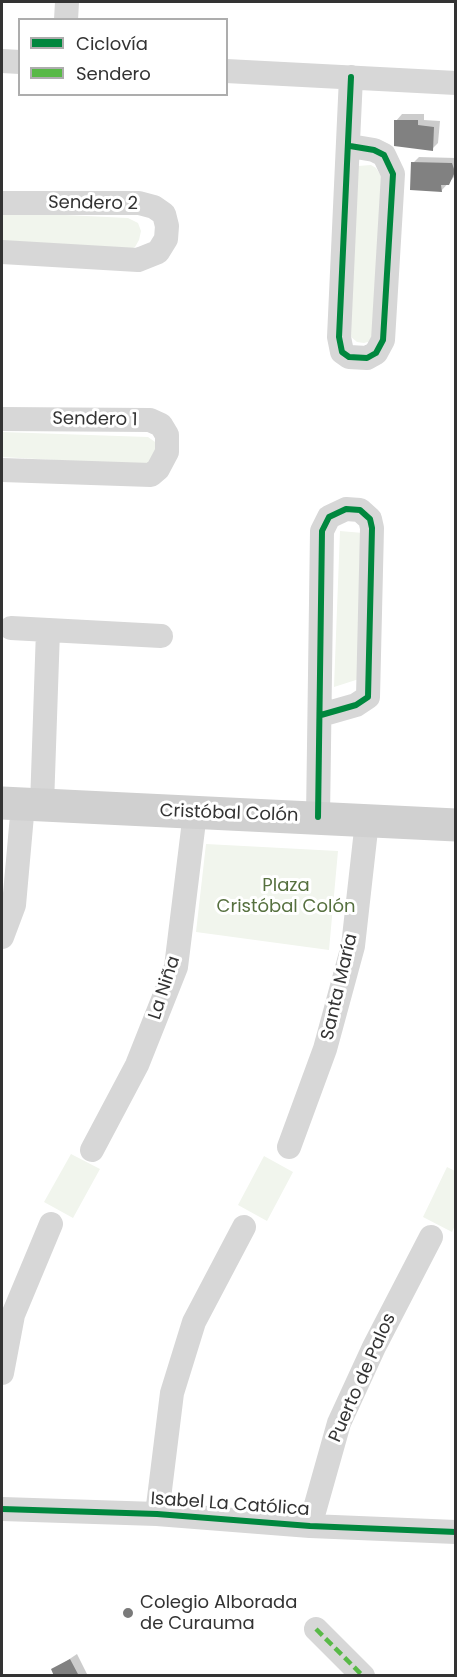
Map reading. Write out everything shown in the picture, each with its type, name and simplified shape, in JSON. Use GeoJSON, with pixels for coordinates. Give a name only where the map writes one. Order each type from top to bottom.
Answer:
{"type":"FeatureCollection","features":[{"type":"Feature","properties":{"kind":"street"},"geometry":{"type":"LineString","coordinates":[[66,18],[67,2]]}},
{"type":"Feature","properties":{"kind":"street"},"geometry":{"type":"LineString","coordinates":[[2,61],[18,62]]}},
{"type":"Feature","properties":{"kind":"street"},"geometry":{"type":"LineString","coordinates":[[228,71],[456,83]]}},
{"type":"Feature","properties":{"kind":"street"},"geometry":{"type":"LineString","coordinates":[[350,146],[374,150],[384,155],[393,174],[383,340],[376,353],[367,358],[349,357],[342,352],[339,337],[350,146],[351,77]]}},
{"type":"Feature","properties":{"kind":"street","name":"Sendero 2"},"geometry":{"type":"LineString","coordinates":[[2,203],[140,203],[154,207],[164,214],[167,226],[166,239],[158,252],[138,260],[2,252]]}},
{"type":"Feature","properties":{"kind":"street","name":"Sendero 1"},"geometry":{"type":"LineString","coordinates":[[2,419],[150,420],[161,425],[166,435],[167,452],[158,469],[151,475],[2,470]]}},
{"type":"Feature","properties":{"kind":"street"},"geometry":{"type":"LineString","coordinates":[[318,817],[322,531],[329,517],[346,509],[360,510],[369,519],[372,528],[368,697],[356,705],[321,715]]}},
{"type":"Feature","properties":{"kind":"street"},"geometry":{"type":"LineString","coordinates":[[11,628],[161,636]]}},
{"type":"Feature","properties":{"kind":"street"},"geometry":{"type":"LineString","coordinates":[[2,937],[14,904],[22,804],[48,630]]}},
{"type":"Feature","properties":{"kind":"street","name":"Cristóbal Colón"},"geometry":{"type":"LineString","coordinates":[[22,804],[456,825]]}},
{"type":"Feature","properties":{"kind":"street","name":"La Niña"},"geometry":{"type":"LineString","coordinates":[[92,1150],[137,1065],[176,967],[195,813]]}},
{"type":"Feature","properties":{"kind":"street","name":"Santa María"},"geometry":{"type":"LineString","coordinates":[[289,1147],[325,1049],[353,946],[367,821]]}},
{"type":"Feature","properties":{"kind":"street"},"geometry":{"type":"LineString","coordinates":[[2,1372],[13,1315],[51,1224]]}},
{"type":"Feature","properties":{"kind":"street"},"geometry":{"type":"LineString","coordinates":[[157,1514],[172,1393],[194,1322],[244,1227]]}},
{"type":"Feature","properties":{"kind":"street","name":"Puerto de Palos"},"geometry":{"type":"LineString","coordinates":[[310,1526],[339,1423],[374,1347],[431,1237]]}},
{"type":"Feature","properties":{"kind":"street","name":"Isabel La Católica"},"geometry":{"type":"LineString","coordinates":[[2,1509],[157,1514],[310,1526],[456,1532]]}},
{"type":"Feature","properties":{"kind":"street"},"geometry":{"type":"LineString","coordinates":[[316,1629],[363,1676]]}},
{"type":"Feature","properties":{"kind":"green space"},"geometry":{"type":"Polygon","coordinates":[[[371,165],[381,176],[378,331],[371,341],[364,343],[357,342],[350,336],[358,166],[371,165]]]}},
{"type":"Feature","properties":{"kind":"green space"},"geometry":{"type":"Polygon","coordinates":[[[2,212],[128,218],[138,223],[141,231],[135,247],[129,250],[2,243],[2,212]]]}},
{"type":"Feature","properties":{"kind":"green space"},"geometry":{"type":"Polygon","coordinates":[[[2,432],[148,437],[158,444],[160,452],[145,465],[2,457],[2,432]]]}},
{"type":"Feature","properties":{"kind":"green space"},"geometry":{"type":"Polygon","coordinates":[[[340,531],[363,533],[359,679],[334,687],[340,531]]]}},
{"type":"Feature","properties":{"kind":"green space","name":"Plaza Cristóbal Colón"},"geometry":{"type":"Polygon","coordinates":[[[206,844],[338,851],[329,950],[196,932],[206,844]]]}},
{"type":"Feature","properties":{"kind":"green space"},"geometry":{"type":"Polygon","coordinates":[[[71,1154],[100,1169],[73,1218],[44,1202],[71,1154]]]}},
{"type":"Feature","properties":{"kind":"green space"},"geometry":{"type":"Polygon","coordinates":[[[264,1156],[293,1172],[267,1221],[238,1205],[264,1156]]]}},
{"type":"Feature","properties":{"kind":"green space"},"geometry":{"type":"Polygon","coordinates":[[[447,1167],[455,1171],[455,1225],[452,1232],[423,1217],[447,1167]]]}},
{"type":"Feature","properties":{"kind":"building"},"geometry":{"type":"Polygon","coordinates":[[[394,120],[418,120],[418,125],[434,127],[433,151],[394,146],[394,120]]]}},
{"type":"Feature","properties":{"kind":"building"},"geometry":{"type":"Polygon","coordinates":[[[411,162],[452,163],[455,172],[449,185],[441,185],[442,192],[410,190],[411,162]]]}},
{"type":"Feature","properties":{"kind":"building"},"geometry":{"type":"Polygon","coordinates":[[[70,1659],[79,1676],[54,1676],[51,1669],[70,1659]]]}},
{"type":"Feature","properties":{"kind":"marked path"},"geometry":{"type":"LineString","coordinates":[[316,1629],[363,1676]]}},
{"type":"Feature","properties":{"kind":"cycle path"},"geometry":{"type":"LineString","coordinates":[[350,146],[374,150],[384,155],[393,174],[383,340],[376,353],[367,358],[349,357],[342,352],[339,337],[351,77]]}},
{"type":"Feature","properties":{"kind":"cycle path"},"geometry":{"type":"LineString","coordinates":[[318,817],[322,531],[329,517],[346,509],[360,510],[370,519],[372,528],[368,697],[356,705],[321,715]]}},
{"type":"Feature","properties":{"kind":"cycle path"},"geometry":{"type":"LineString","coordinates":[[2,1509],[157,1514],[310,1526],[456,1532]]}},
{"type":"Feature","properties":{"kind":"place","name":"Colegio Alborada de Curauma"},"geometry":{"type":"Point","coordinates":[128,1613]}}]}
